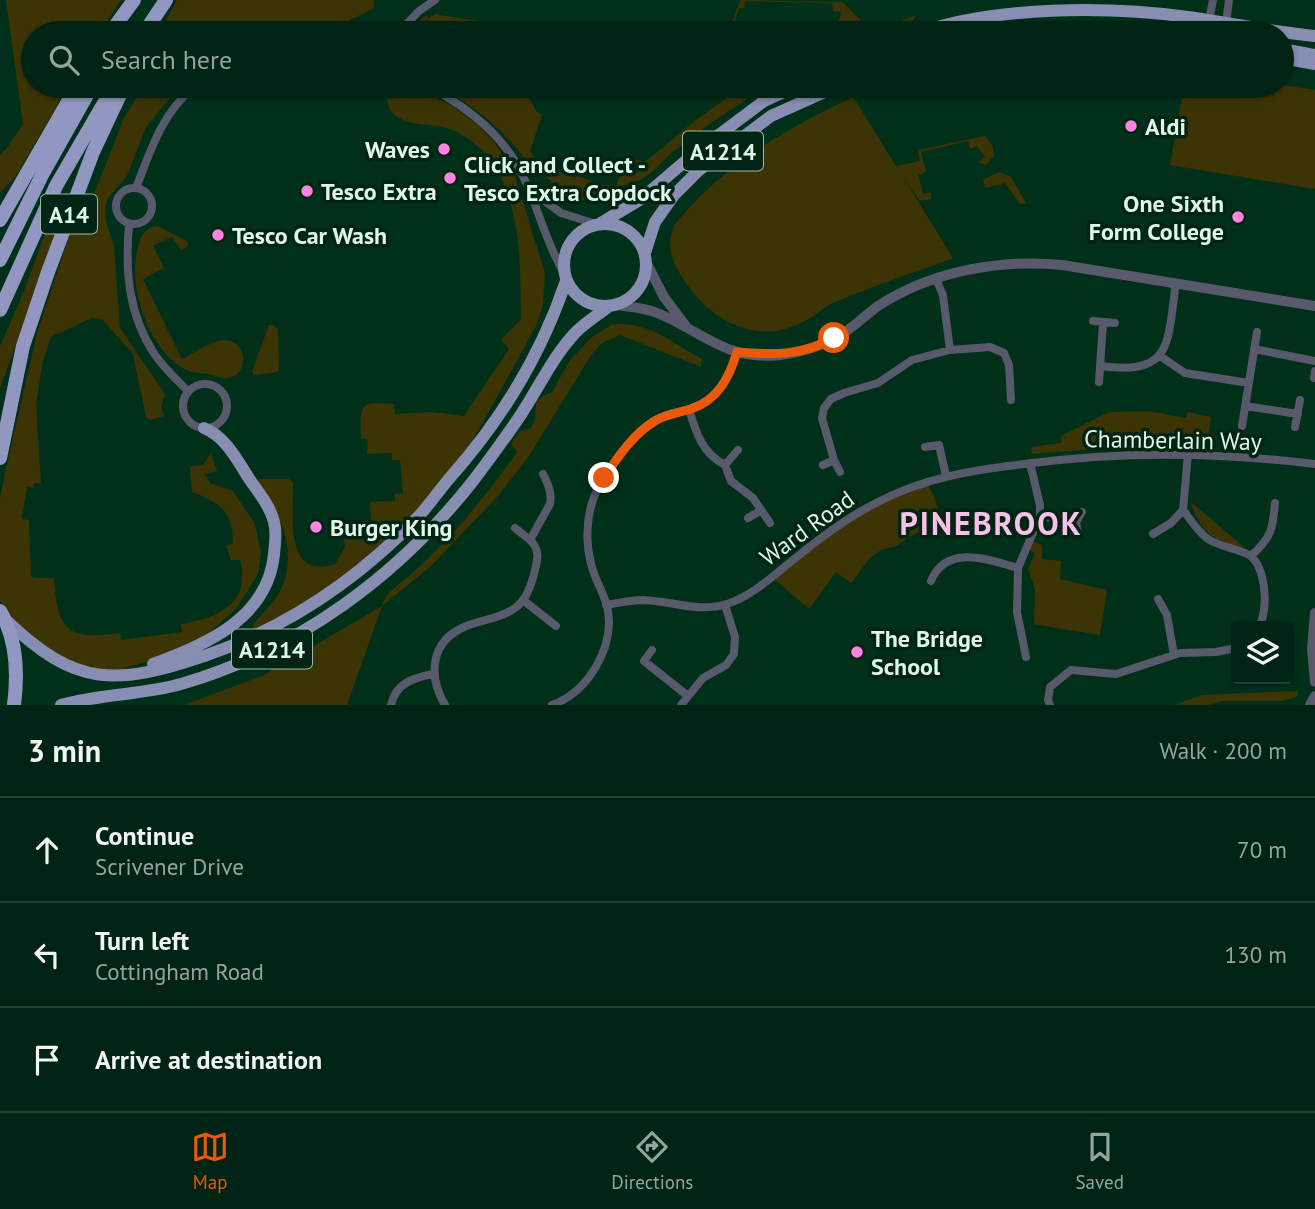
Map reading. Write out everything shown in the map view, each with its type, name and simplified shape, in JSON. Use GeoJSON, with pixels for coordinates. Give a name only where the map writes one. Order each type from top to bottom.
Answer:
{"type":"FeatureCollection","features":[{"type":"Feature","properties":{"kind":"highway"},"geometry":{"type":"LineString","coordinates":[[117,21],[134,0]]}},
{"type":"Feature","properties":{"kind":"highway"},"geometry":{"type":"LineString","coordinates":[[129,21],[141,0]]}},
{"type":"Feature","properties":{"kind":"highway"},"geometry":{"type":"LineString","coordinates":[[152,21],[166,0]]}},
{"type":"Feature","properties":{"kind":"highway","name":"A14"},"geometry":{"type":"LineString","coordinates":[[0,220],[70,98]]}},
{"type":"Feature","properties":{"kind":"highway","name":"A14"},"geometry":{"type":"LineString","coordinates":[[0,260],[43,173],[85,98]]}},
{"type":"Feature","properties":{"kind":"highway","name":"A14"},"geometry":{"type":"LineString","coordinates":[[0,310],[56,186],[107,98]]}},
{"type":"Feature","properties":{"kind":"highway","name":"A14"},"geometry":{"type":"LineString","coordinates":[[0,458],[23,346],[43,285],[93,152],[118,98]]}},
{"type":"Feature","properties":{"kind":"highway"},"geometry":{"type":"LineString","coordinates":[[2,615],[13,644],[14,705]]}},
{"type":"Feature","properties":{"kind":"main road"},"geometry":{"type":"LineString","coordinates":[[971,21],[1001,14],[1093,11],[1186,17],[1197,21]]}},
{"type":"Feature","properties":{"kind":"main road"},"geometry":{"type":"LineString","coordinates":[[1294,34],[1315,36]]}},
{"type":"Feature","properties":{"kind":"main road"},"geometry":{"type":"LineString","coordinates":[[1294,51],[1315,55]]}},
{"type":"Feature","properties":{"kind":"main road"},"geometry":{"type":"LineString","coordinates":[[1294,60],[1315,64]]}},
{"type":"Feature","properties":{"kind":"main road","name":"A1214"},"geometry":{"type":"LineString","coordinates":[[598,223],[641,199],[696,152],[771,98]]}},
{"type":"Feature","properties":{"kind":"main road","name":"A1214"},"geometry":{"type":"LineString","coordinates":[[645,257],[655,222],[674,195],[698,171],[771,116],[811,98]]}},
{"type":"Feature","properties":{"kind":"main road"},"geometry":{"type":"LineString","coordinates":[[598,223],[623,228],[633,234],[645,257],[645,275],[641,286],[631,298],[612,306],[590,304],[579,298],[565,277],[564,257],[571,240],[586,227],[598,223]]}},
{"type":"Feature","properties":{"kind":"main road","name":"A1214"},"geometry":{"type":"LineString","coordinates":[[2,615],[41,651],[64,665],[100,675],[128,676],[226,649],[275,626],[322,598],[385,549],[419,515],[486,435],[516,390],[545,334],[565,277]]}},
{"type":"Feature","properties":{"kind":"main road","name":"A1214"},"geometry":{"type":"LineString","coordinates":[[61,705],[181,684],[287,641],[355,597],[398,562],[438,521],[473,481],[573,335],[612,306]]}},
{"type":"Feature","properties":{"kind":"main road"},"geometry":{"type":"LineString","coordinates":[[128,676],[216,638],[248,610],[260,595],[273,566],[276,533],[271,513],[222,438],[204,428]]}},
{"type":"Feature","properties":{"kind":"street"},"geometry":{"type":"LineString","coordinates":[[409,21],[435,0]]}},
{"type":"Feature","properties":{"kind":"street"},"geometry":{"type":"LineString","coordinates":[[1213,0],[1216,21]]}},
{"type":"Feature","properties":{"kind":"street"},"geometry":{"type":"LineString","coordinates":[[1220,21],[1229,0]]}},
{"type":"Feature","properties":{"kind":"street"},"geometry":{"type":"LineString","coordinates":[[136,188],[156,136],[174,106],[182,98]]}},
{"type":"Feature","properties":{"kind":"street"},"geometry":{"type":"LineString","coordinates":[[450,98],[492,131],[518,166],[551,250],[565,277]]}},
{"type":"Feature","properties":{"kind":"street"},"geometry":{"type":"LineString","coordinates":[[136,188],[150,198],[152,211],[142,223],[129,224],[119,217],[116,206],[123,192],[136,188]]}},
{"type":"Feature","properties":{"kind":"street"},"geometry":{"type":"LineString","coordinates":[[529,189],[561,213],[598,223]]}},
{"type":"Feature","properties":{"kind":"street"},"geometry":{"type":"LineString","coordinates":[[129,224],[127,274],[136,320],[156,357],[188,391]]}},
{"type":"Feature","properties":{"kind":"street"},"geometry":{"type":"LineString","coordinates":[[645,257],[664,297],[687,328]]}},
{"type":"Feature","properties":{"kind":"street"},"geometry":{"type":"LineString","coordinates":[[612,306],[649,310],[709,341],[737,352],[779,355],[819,346],[845,332],[878,306],[936,279],[981,266],[1044,263],[1315,306]]}},
{"type":"Feature","properties":{"kind":"street"},"geometry":{"type":"LineString","coordinates":[[936,279],[943,295],[950,350]]}},
{"type":"Feature","properties":{"kind":"street"},"geometry":{"type":"LineString","coordinates":[[1101,366],[1143,367],[1160,356],[1166,344],[1176,284]]}},
{"type":"Feature","properties":{"kind":"street"},"geometry":{"type":"LineString","coordinates":[[1093,321],[1115,323]]}},
{"type":"Feature","properties":{"kind":"street"},"geometry":{"type":"LineString","coordinates":[[1099,382],[1103,322]]}},
{"type":"Feature","properties":{"kind":"street"},"geometry":{"type":"LineString","coordinates":[[1242,426],[1257,332]]}},
{"type":"Feature","properties":{"kind":"street"},"geometry":{"type":"LineString","coordinates":[[840,472],[822,418],[824,408],[831,399],[878,383],[912,360],[950,350],[990,347],[1004,353],[1009,365],[1012,400]]}},
{"type":"Feature","properties":{"kind":"street"},"geometry":{"type":"LineString","coordinates":[[1254,349],[1315,361]]}},
{"type":"Feature","properties":{"kind":"street"},"geometry":{"type":"LineString","coordinates":[[552,705],[578,688],[597,664],[608,630],[606,604],[592,570],[588,548],[589,519],[594,497],[617,460],[645,428],[660,418],[709,399],[724,384],[737,352]]}},
{"type":"Feature","properties":{"kind":"street"},"geometry":{"type":"LineString","coordinates":[[1160,356],[1181,372],[1249,383]]}},
{"type":"Feature","properties":{"kind":"street"},"geometry":{"type":"LineString","coordinates":[[200,384],[206,384],[213,385],[224,394],[227,404],[225,414],[217,425],[204,428],[190,423],[182,405],[188,391],[200,384]]}},
{"type":"Feature","properties":{"kind":"street"},"geometry":{"type":"LineString","coordinates":[[1296,427],[1300,400]]}},
{"type":"Feature","properties":{"kind":"street"},"geometry":{"type":"LineString","coordinates":[[1245,406],[1298,414]]}},
{"type":"Feature","properties":{"kind":"street"},"geometry":{"type":"LineString","coordinates":[[689,409],[704,448],[711,458],[725,465],[731,481],[753,498],[770,523]]}},
{"type":"Feature","properties":{"kind":"street"},"geometry":{"type":"LineString","coordinates":[[925,447],[939,445],[946,476]]}},
{"type":"Feature","properties":{"kind":"street"},"geometry":{"type":"LineString","coordinates":[[725,465],[738,450]]}},
{"type":"Feature","properties":{"kind":"street"},"geometry":{"type":"LineString","coordinates":[[1153,534],[1171,523],[1183,510],[1188,454]]}},
{"type":"Feature","properties":{"kind":"street","name":"Chamberlain Way"},"geometry":{"type":"LineString","coordinates":[[1030,463],[1093,456],[1188,454],[1315,464]]}},
{"type":"Feature","properties":{"kind":"street"},"geometry":{"type":"LineString","coordinates":[[823,465],[834,460]]}},
{"type":"Feature","properties":{"kind":"street"},"geometry":{"type":"LineString","coordinates":[[1026,657],[1017,611],[1018,568],[1040,516],[1030,463]]}},
{"type":"Feature","properties":{"kind":"street","name":"Ward Road"},"geometry":{"type":"LineString","coordinates":[[606,604],[642,600],[689,608],[725,605],[758,587],[824,536],[872,505],[912,487],[946,476],[1030,463]]}},
{"type":"Feature","properties":{"kind":"street"},"geometry":{"type":"LineString","coordinates":[[530,540],[550,504],[550,489],[542,474]]}},
{"type":"Feature","properties":{"kind":"street"},"geometry":{"type":"LineString","coordinates":[[1251,556],[1268,540],[1273,527],[1275,503]]}},
{"type":"Feature","properties":{"kind":"street"},"geometry":{"type":"LineString","coordinates":[[1183,510],[1207,538],[1251,556],[1265,589],[1260,621]]}},
{"type":"Feature","properties":{"kind":"street"},"geometry":{"type":"LineString","coordinates":[[748,518],[760,511]]}},
{"type":"Feature","properties":{"kind":"street"},"geometry":{"type":"LineString","coordinates":[[1078,534],[1076,522],[1082,512]]}},
{"type":"Feature","properties":{"kind":"street"},"geometry":{"type":"LineString","coordinates":[[1040,516],[1076,522]]}},
{"type":"Feature","properties":{"kind":"street"},"geometry":{"type":"LineString","coordinates":[[445,705],[439,696],[433,674],[442,645],[452,633],[465,626],[506,613],[523,600],[533,579],[538,554],[536,546],[515,528]]}},
{"type":"Feature","properties":{"kind":"street"},"geometry":{"type":"LineString","coordinates":[[931,581],[936,569],[954,558],[985,558],[1018,568]]}},
{"type":"Feature","properties":{"kind":"street"},"geometry":{"type":"LineString","coordinates":[[1158,599],[1167,615],[1174,655]]}},
{"type":"Feature","properties":{"kind":"street"},"geometry":{"type":"LineString","coordinates":[[523,600],[556,626]]}},
{"type":"Feature","properties":{"kind":"street"},"geometry":{"type":"LineString","coordinates":[[681,705],[703,678],[726,665],[734,654],[735,638],[725,605]]}},
{"type":"Feature","properties":{"kind":"street"},"geometry":{"type":"LineString","coordinates":[[1315,613],[1312,664],[1315,681]]}},
{"type":"Feature","properties":{"kind":"street"},"geometry":{"type":"LineString","coordinates":[[1049,705],[1050,687],[1071,670],[1116,674],[1174,655],[1231,649]]}},
{"type":"Feature","properties":{"kind":"street"},"geometry":{"type":"LineString","coordinates":[[652,650],[644,661],[688,696]]}},
{"type":"Feature","properties":{"kind":"street"},"geometry":{"type":"LineString","coordinates":[[391,705],[393,695],[403,683],[412,678],[433,674]]}},
{"type":"Feature","properties":{"kind":"street"},"geometry":{"type":"LineString","coordinates":[[1310,705],[1315,696]]}},
{"type":"Feature","properties":{"kind":"shaded area"},"geometry":{"type":"Polygon","coordinates":[[[6,0],[121,0],[108,21],[21,21],[21,98],[61,98],[16,176],[0,193],[0,154],[23,124],[6,0]]]}},
{"type":"Feature","properties":{"kind":"shaded area"},"geometry":{"type":"Polygon","coordinates":[[[177,0],[374,0],[374,8],[348,21],[166,21],[177,0]]]}},
{"type":"Feature","properties":{"kind":"shaded area"},"geometry":{"type":"Polygon","coordinates":[[[740,0],[843,2],[861,21],[839,21],[841,12],[833,11],[832,3],[745,1],[744,8],[739,8],[733,21],[740,0]]]}},
{"type":"Feature","properties":{"kind":"shaded area"},"geometry":{"type":"Polygon","coordinates":[[[435,14],[479,21],[420,21],[426,15],[429,18],[435,14]]]}},
{"type":"Feature","properties":{"kind":"shaded area"},"geometry":{"type":"Polygon","coordinates":[[[917,15],[912,21],[900,21],[917,15]]]}},
{"type":"Feature","properties":{"kind":"shaded area"},"geometry":{"type":"Polygon","coordinates":[[[1294,87],[1315,90],[1315,189],[1170,165],[1182,98],[1294,98],[1294,87]]]}},
{"type":"Feature","properties":{"kind":"shaded area"},"geometry":{"type":"Polygon","coordinates":[[[136,98],[170,98],[146,127],[127,176],[108,198],[105,208],[114,246],[120,328],[165,394],[161,407],[164,416],[150,420],[146,417],[133,354],[102,319],[92,318],[51,337],[43,361],[36,404],[41,483],[34,483],[34,488],[27,487],[22,519],[29,520],[31,576],[54,578],[62,621],[76,633],[120,633],[121,640],[182,632],[181,624],[219,613],[236,598],[241,588],[242,575],[240,560],[231,560],[226,546],[233,543],[227,516],[210,500],[192,492],[190,467],[203,465],[211,453],[217,471],[204,474],[210,483],[233,491],[255,524],[261,553],[258,574],[236,609],[203,638],[178,654],[119,671],[74,666],[22,631],[0,601],[0,499],[37,333],[81,200],[87,202],[85,208],[88,209],[123,120],[136,98]]]}},
{"type":"Feature","properties":{"kind":"shaded area"},"geometry":{"type":"Polygon","coordinates":[[[387,98],[437,98],[479,126],[495,143],[513,170],[545,273],[543,304],[536,326],[486,417],[460,461],[433,494],[380,549],[315,598],[255,631],[253,624],[274,601],[283,585],[288,557],[284,530],[257,482],[259,479],[289,479],[293,483],[293,526],[299,554],[307,563],[318,567],[335,564],[345,547],[344,539],[371,525],[370,502],[395,501],[395,494],[403,493],[400,460],[392,460],[392,453],[367,454],[368,439],[361,438],[364,407],[374,403],[394,404],[395,414],[433,412],[464,416],[509,349],[501,340],[521,319],[517,235],[510,202],[497,165],[478,146],[455,131],[402,120],[394,115],[387,98]]]}},
{"type":"Feature","properties":{"kind":"shaded area"},"geometry":{"type":"Polygon","coordinates":[[[458,98],[529,98],[536,111],[542,115],[530,151],[539,164],[576,178],[577,176],[616,186],[622,170],[626,169],[627,164],[624,163],[627,157],[645,162],[727,98],[749,98],[697,133],[642,179],[589,200],[576,199],[562,192],[536,167],[529,164],[488,120],[458,98]]]}},
{"type":"Feature","properties":{"kind":"shaded area"},"geometry":{"type":"Polygon","coordinates":[[[854,98],[896,166],[920,161],[918,150],[985,136],[992,145],[994,156],[986,165],[978,162],[985,157],[977,146],[970,149],[968,141],[921,152],[926,172],[918,175],[923,194],[931,192],[931,199],[920,201],[903,177],[953,258],[833,303],[805,321],[784,329],[752,330],[736,326],[709,308],[686,283],[672,255],[672,232],[675,224],[694,203],[734,166],[803,122],[854,98]]]}},
{"type":"Feature","properties":{"kind":"shaded area"},"geometry":{"type":"Polygon","coordinates":[[[999,172],[1011,177],[1026,203],[1020,204],[1005,183],[985,188],[983,180],[999,172]]]}},
{"type":"Feature","properties":{"kind":"shaded area"},"geometry":{"type":"Polygon","coordinates":[[[68,190],[62,217],[0,388],[0,346],[47,228],[68,190]]]}},
{"type":"Feature","properties":{"kind":"shaded area"},"geometry":{"type":"Polygon","coordinates":[[[158,226],[187,241],[188,246],[181,250],[172,237],[153,246],[164,268],[143,279],[182,359],[216,342],[230,341],[236,344],[243,354],[242,366],[236,375],[222,378],[190,371],[163,351],[146,322],[137,289],[137,253],[144,233],[158,226]]]}},
{"type":"Feature","properties":{"kind":"shaded area"},"geometry":{"type":"Polygon","coordinates":[[[613,324],[627,324],[660,334],[702,359],[701,367],[620,335],[602,343],[591,355],[529,456],[497,497],[431,566],[382,606],[390,592],[440,547],[493,485],[517,452],[511,444],[519,432],[531,428],[535,420],[536,403],[541,397],[552,392],[570,360],[592,337],[613,324]]]}},
{"type":"Feature","properties":{"kind":"shaded area"},"geometry":{"type":"Polygon","coordinates":[[[269,325],[278,329],[279,370],[254,375],[252,371],[269,325]]]}},
{"type":"Feature","properties":{"kind":"shaded area"},"geometry":{"type":"Polygon","coordinates":[[[1149,411],[1186,418],[1188,412],[1211,417],[1207,446],[1118,447],[1032,454],[1031,447],[1061,443],[1061,436],[1109,412],[1149,411]]]}},
{"type":"Feature","properties":{"kind":"shaded area"},"geometry":{"type":"Polygon","coordinates":[[[926,482],[934,496],[942,523],[914,534],[896,546],[881,550],[870,558],[851,583],[836,572],[809,609],[772,577],[846,520],[926,482]]]}},
{"type":"Feature","properties":{"kind":"shaded area"},"geometry":{"type":"Polygon","coordinates":[[[1190,501],[1244,547],[1224,542],[1203,528],[1190,501]]]}},
{"type":"Feature","properties":{"kind":"shaded area"},"geometry":{"type":"Polygon","coordinates":[[[1032,541],[1042,545],[1042,559],[1061,561],[1060,579],[1107,590],[1100,635],[1034,624],[1035,589],[1028,569],[1035,553],[1028,550],[1032,541]]]}},
{"type":"Feature","properties":{"kind":"shaded area"},"geometry":{"type":"Polygon","coordinates":[[[382,606],[347,705],[184,705],[264,675],[382,606]]]}},
{"type":"Feature","properties":{"kind":"shaded area"},"geometry":{"type":"Polygon","coordinates":[[[1298,691],[1297,697],[1283,701],[1222,701],[1208,705],[1175,705],[1202,695],[1298,691]]]}},
{"type":"Feature","properties":{"kind":"place","name":"Aldi"},"geometry":{"type":"Point","coordinates":[1131,126]}},
{"type":"Feature","properties":{"kind":"place","name":"Waves"},"geometry":{"type":"Point","coordinates":[444,149]}},
{"type":"Feature","properties":{"kind":"place","name":"Click and Collect - Tesco Extra Copdock"},"geometry":{"type":"Point","coordinates":[450,178]}},
{"type":"Feature","properties":{"kind":"place","name":"Tesco Extra"},"geometry":{"type":"Point","coordinates":[307,191]}},
{"type":"Feature","properties":{"kind":"place","name":"One Sixth Form College"},"geometry":{"type":"Point","coordinates":[1238,217]}},
{"type":"Feature","properties":{"kind":"place","name":"Tesco Car Wash"},"geometry":{"type":"Point","coordinates":[218,235]}},
{"type":"Feature","properties":{"kind":"place","name":"Burger King"},"geometry":{"type":"Point","coordinates":[316,527]}},
{"type":"Feature","properties":{"kind":"place","name":"The Bridge School"},"geometry":{"type":"Point","coordinates":[857,652]}},
{"type":"Feature","properties":{"kind":"district","name":"PINEBROOK"},"geometry":{"type":"Point","coordinates":[991,523]}},
{"type":"Feature","properties":{"kind":"route"},"geometry":{"type":"LineString","coordinates":[[604,478],[650,424],[698,405],[718,392],[727,380],[737,352],[779,355],[819,346],[834,338]]}}]}
